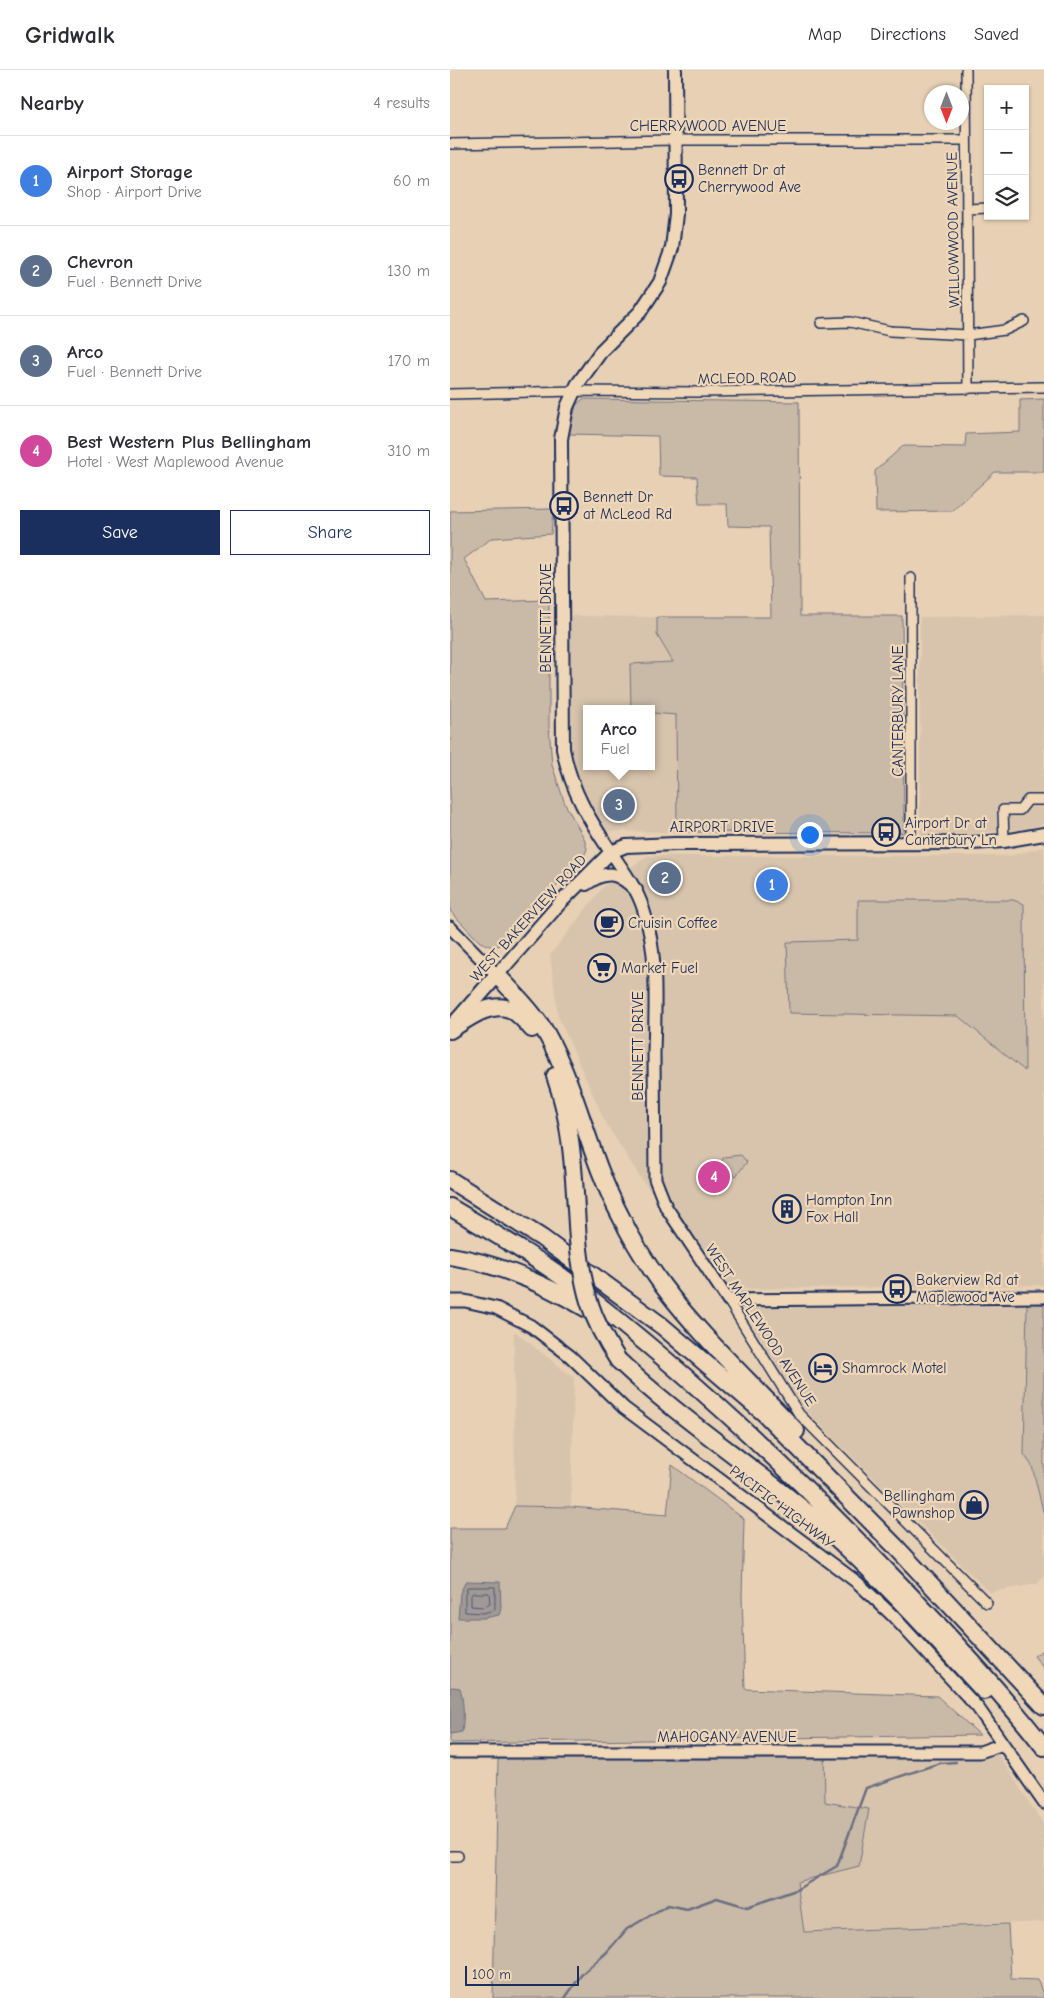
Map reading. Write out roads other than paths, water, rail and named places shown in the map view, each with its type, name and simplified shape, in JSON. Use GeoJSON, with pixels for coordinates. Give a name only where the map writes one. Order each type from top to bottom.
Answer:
{"type":"FeatureCollection","features":[{"type":"Feature","properties":{"kind":"highway"},"geometry":{"type":"LineString","coordinates":[[497,975],[533,1030],[549,1060],[558,1085],[565,1113],[573,1162],[582,1281],[593,1316],[604,1340],[618,1360],[650,1391],[775,1487],[832,1534],[910,1612],[1044,1754]]}},
{"type":"Feature","properties":{"kind":"highway"},"geometry":{"type":"LineString","coordinates":[[497,975],[545,1032],[563,1070],[605,1184],[620,1216],[650,1268],[692,1320],[849,1489],[895,1546]]}},
{"type":"Feature","properties":{"kind":"highway"},"geometry":{"type":"LineString","coordinates":[[450,1029],[486,1009],[498,1008],[510,1009],[520,1016],[533,1030]]}},
{"type":"Feature","properties":{"kind":"highway"},"geometry":{"type":"LineString","coordinates":[[450,1180],[542,1238],[662,1326],[765,1414],[895,1546],[1044,1706]]}},
{"type":"Feature","properties":{"kind":"highway"},"geometry":{"type":"LineString","coordinates":[[450,1207],[572,1284],[663,1357],[745,1428],[814,1495],[944,1630],[1000,1692],[1044,1747]]}},
{"type":"Feature","properties":{"kind":"highway"},"geometry":{"type":"LineString","coordinates":[[450,1256],[470,1259],[500,1268],[563,1294],[663,1357]]}},
{"type":"Feature","properties":{"kind":"main road","name":"BENNETT DRIVE"},"geometry":{"type":"LineString","coordinates":[[611,852],[574,791],[563,749],[561,439],[567,406],[574,391],[602,350],[640,312],[660,282],[672,248],[676,214],[675,70]]}},
{"type":"Feature","properties":{"kind":"main road"},"geometry":{"type":"LineString","coordinates":[[595,828],[609,837],[646,844]]}},
{"type":"Feature","properties":{"kind":"main road","name":"AIRPORT DRIVE"},"geometry":{"type":"LineString","coordinates":[[611,852],[626,846],[646,844],[971,843],[1004,841],[1044,834]]}},
{"type":"Feature","properties":{"kind":"main road","name":"WEST BAKERVIEW ROAD"},"geometry":{"type":"LineString","coordinates":[[450,1029],[560,903],[611,852]]}},
{"type":"Feature","properties":{"kind":"main road"},"geometry":{"type":"LineString","coordinates":[[560,903],[601,875],[617,876],[636,890]]}},
{"type":"Feature","properties":{"kind":"street","name":"WILLOWWOOD AVENUE"},"geometry":{"type":"LineString","coordinates":[[966,70],[968,389]]}},
{"type":"Feature","properties":{"kind":"street","name":"CHERRYWOOD AVENUE"},"geometry":{"type":"LineString","coordinates":[[450,144],[675,140],[966,140]]}},
{"type":"Feature","properties":{"kind":"street"},"geometry":{"type":"LineString","coordinates":[[967,208],[984,208]]}},
{"type":"Feature","properties":{"kind":"street"},"geometry":{"type":"LineString","coordinates":[[821,323],[850,322],[890,331],[968,335],[1005,330],[1024,321]]}},
{"type":"Feature","properties":{"kind":"street","name":"MCLEOD ROAD"},"geometry":{"type":"LineString","coordinates":[[450,394],[574,391],[699,392],[1044,387]]}},
{"type":"Feature","properties":{"kind":"street","name":"CANTERBURY LANE"},"geometry":{"type":"LineString","coordinates":[[911,843],[912,578]]}},
{"type":"Feature","properties":{"kind":"street"},"geometry":{"type":"LineString","coordinates":[[1004,841],[1004,810],[1020,810],[1028,800],[1044,800]]}},
{"type":"Feature","properties":{"kind":"street","name":"BENNETT DRIVE"},"geometry":{"type":"LineString","coordinates":[[611,852],[636,890],[644,909],[653,956],[655,994],[655,1180]]}},
{"type":"Feature","properties":{"kind":"street"},"geometry":{"type":"LineString","coordinates":[[450,927],[497,975]]}},
{"type":"Feature","properties":{"kind":"street","name":"WEST MAPLEWOOD AVENUE"},"geometry":{"type":"LineString","coordinates":[[655,1180],[666,1208],[728,1300],[799,1414],[987,1603]]}},
{"type":"Feature","properties":{"kind":"street"},"geometry":{"type":"LineString","coordinates":[[728,1300],[1044,1297]]}},
{"type":"Feature","properties":{"kind":"street","name":"PACIFIC HIGHWAY"},"geometry":{"type":"LineString","coordinates":[[450,1301],[465,1300],[496,1308],[531,1326],[570,1356],[624,1408],[858,1583],[892,1615],[973,1702],[1044,1803]]}},
{"type":"Feature","properties":{"kind":"street","name":"MAHOGANY AVENUE"},"geometry":{"type":"LineString","coordinates":[[450,1752],[980,1752],[1004,1744]]}},
{"type":"Feature","properties":{"kind":"water"},"geometry":{"type":"Polygon","coordinates":[[[466,1581],[500,1582],[501,1608],[499,1615],[484,1618],[458,1618],[460,1593],[466,1581]]]}},
{"type":"Feature","properties":{"kind":"water"},"geometry":{"type":"Polygon","coordinates":[[[450,1688],[460,1688],[463,1704],[463,1721],[462,1732],[450,1734],[450,1688]]]}},
{"type":"Feature","properties":{"kind":"waterway"},"geometry":{"type":"LineString","coordinates":[[565,1998],[582,1974],[606,1953],[627,1929],[668,1905],[687,1909],[717,1898],[747,1907],[796,1890],[837,1866],[866,1788],[940,1763],[956,1762]]}},
{"type":"Feature","properties":{"kind":"place","name":"Bennett Dr at Cherrywood Ave"},"geometry":{"type":"Point","coordinates":[679,179]}},
{"type":"Feature","properties":{"kind":"place","name":"Bennett Dr at McLeod Rd"},"geometry":{"type":"Point","coordinates":[564,506]}},
{"type":"Feature","properties":{"kind":"place","name":"Arco"},"geometry":{"type":"Point","coordinates":[619,805]}},
{"type":"Feature","properties":{"kind":"place","name":"Airport Dr at Canterbury Ln"},"geometry":{"type":"Point","coordinates":[886,832]}},
{"type":"Feature","properties":{"kind":"place","name":"Chevron"},"geometry":{"type":"Point","coordinates":[665,878]}},
{"type":"Feature","properties":{"kind":"place","name":"Airport Storage"},"geometry":{"type":"Point","coordinates":[772,885]}},
{"type":"Feature","properties":{"kind":"place","name":"Cruisin Coffee"},"geometry":{"type":"Point","coordinates":[609,923]}},
{"type":"Feature","properties":{"kind":"place","name":"Market Fuel"},"geometry":{"type":"Point","coordinates":[602,968]}},
{"type":"Feature","properties":{"kind":"place","name":"Best Western Plus Bellingham"},"geometry":{"type":"Point","coordinates":[714,1177]}},
{"type":"Feature","properties":{"kind":"place","name":"Hampton Inn Fox Hall"},"geometry":{"type":"Point","coordinates":[787,1209]}},
{"type":"Feature","properties":{"kind":"place","name":"Bakerview Rd at Maplewood Ave"},"geometry":{"type":"Point","coordinates":[897,1289]}},
{"type":"Feature","properties":{"kind":"place","name":"Shamrock Motel"},"geometry":{"type":"Point","coordinates":[823,1368]}},
{"type":"Feature","properties":{"kind":"place","name":"Bellingham Pawnshop"},"geometry":{"type":"Point","coordinates":[974,1505]}}]}
